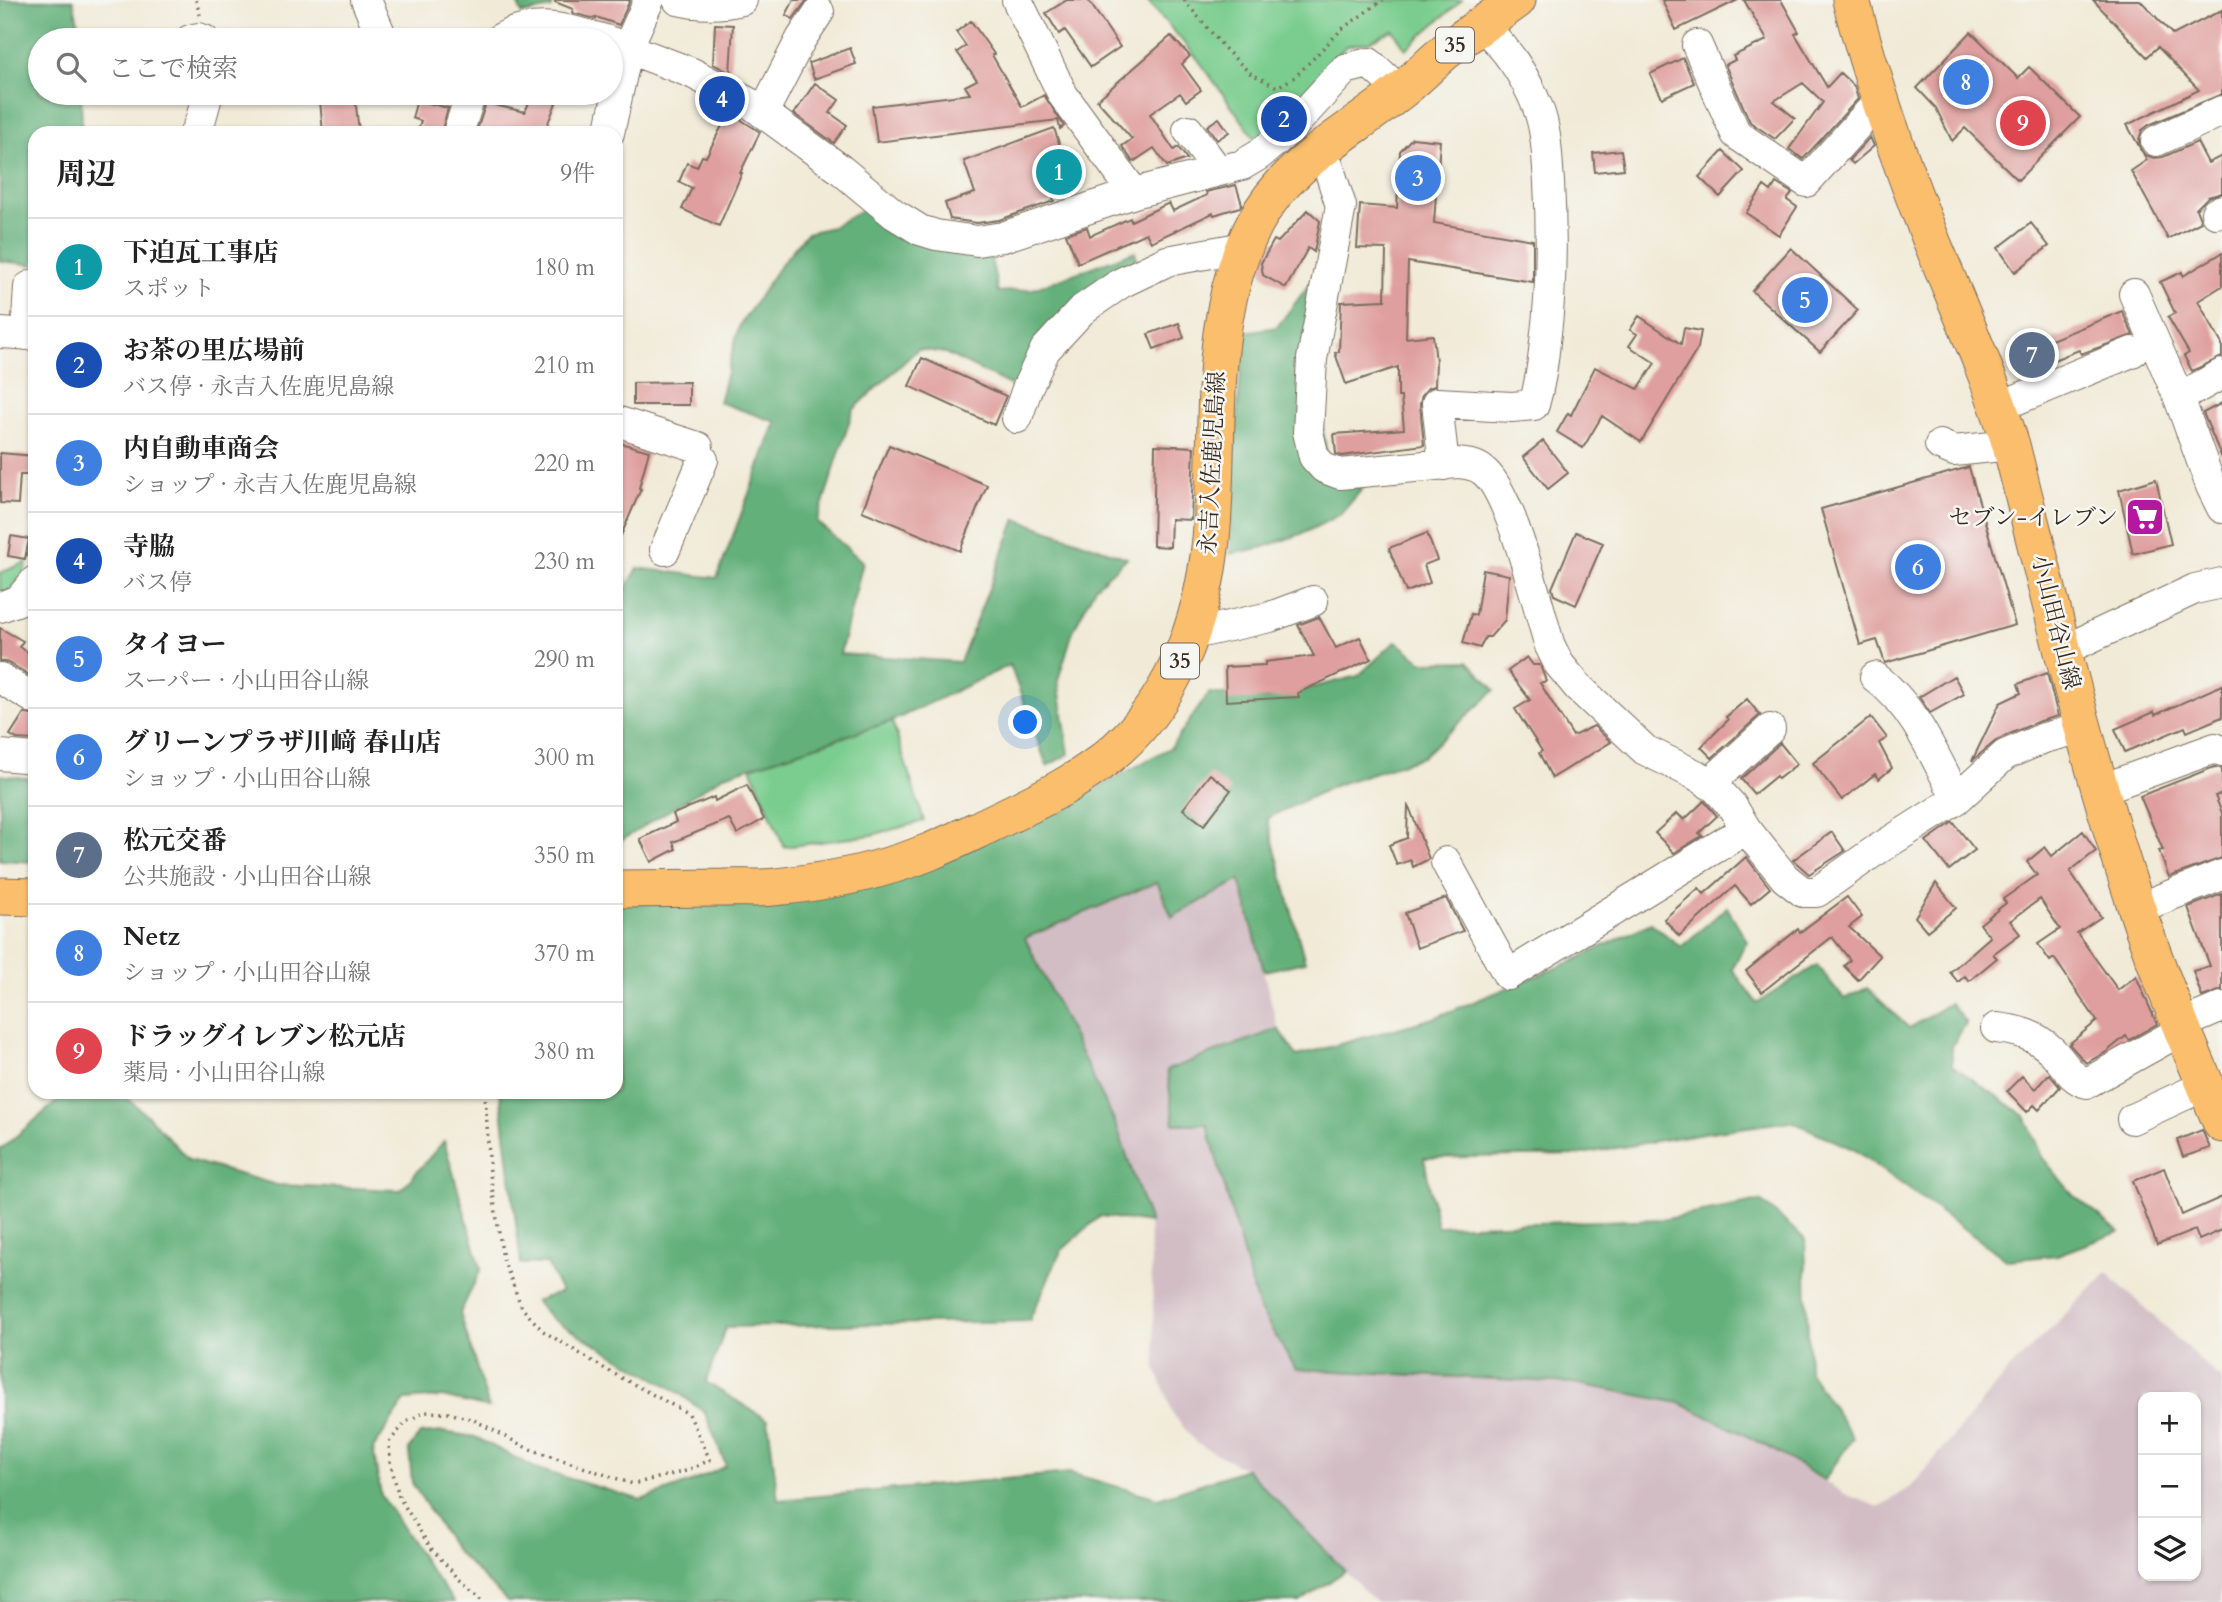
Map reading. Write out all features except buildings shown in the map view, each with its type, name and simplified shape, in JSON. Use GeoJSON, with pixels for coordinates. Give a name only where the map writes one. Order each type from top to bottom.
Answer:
{"type":"FeatureCollection","features":[{"type":"Feature","properties":{"kind":"main road","name":"永吉入佐鹿児島線"},"geometry":{"type":"LineString","coordinates":[[623,889],[774,887],[874,870],[929,852],[1044,799],[1119,748],[1151,711],[1173,677],[1192,634],[1212,530],[1218,356],[1231,288],[1244,247],[1256,221],[1270,198],[1322,147],[1396,95],[1445,51],[1517,0]]}},
{"type":"Feature","properties":{"kind":"main road","name":"小山田谷山線"},"geometry":{"type":"LineString","coordinates":[[1852,0],[1869,71],[1884,113],[1928,233],[1998,402],[2011,444],[2082,728],[2136,909],[2182,1030],[2222,1124]]}},
{"type":"Feature","properties":{"kind":"main road"},"geometry":{"type":"LineString","coordinates":[[0,896],[28,897]]}},
{"type":"Feature","properties":{"kind":"street"},"geometry":{"type":"LineString","coordinates":[[366,0],[378,28]]}},
{"type":"Feature","properties":{"kind":"street"},"geometry":{"type":"LineString","coordinates":[[623,33],[649,0]]}},
{"type":"Feature","properties":{"kind":"street"},"geometry":{"type":"LineString","coordinates":[[678,0],[689,3],[742,0]]}},
{"type":"Feature","properties":{"kind":"street"},"geometry":{"type":"LineString","coordinates":[[1017,0],[1063,95],[1134,193]]}},
{"type":"Feature","properties":{"kind":"street"},"geometry":{"type":"LineString","coordinates":[[763,113],[801,39],[819,12]]}},
{"type":"Feature","properties":{"kind":"street"},"geometry":{"type":"LineString","coordinates":[[1444,465],[1437,403],[1512,407],[1534,405],[1540,386],[1551,297],[1552,240],[1546,140],[1539,110],[1519,68],[1495,37],[1481,25]]}},
{"type":"Feature","properties":{"kind":"street"},"geometry":{"type":"LineString","coordinates":[[524,28],[559,28]]}},
{"type":"Feature","properties":{"kind":"street"},"geometry":{"type":"LineString","coordinates":[[1697,45],[1736,134],[1806,182],[1870,111],[1884,113]]}},
{"type":"Feature","properties":{"kind":"street"},"geometry":{"type":"LineString","coordinates":[[623,46],[692,73],[763,113],[840,169],[894,214],[920,230],[977,241],[1003,237],[1134,193],[1242,165],[1291,128],[1345,69],[1369,63],[1387,79],[1396,95]]}},
{"type":"Feature","properties":{"kind":"street"},"geometry":{"type":"LineString","coordinates":[[198,126],[205,105]]}},
{"type":"Feature","properties":{"kind":"street"},"geometry":{"type":"LineString","coordinates":[[460,126],[467,105]]}},
{"type":"Feature","properties":{"kind":"street"},"geometry":{"type":"LineString","coordinates":[[609,126],[611,105]]}},
{"type":"Feature","properties":{"kind":"street"},"geometry":{"type":"LineString","coordinates":[[2155,141],[2222,111]]}},
{"type":"Feature","properties":{"kind":"street"},"geometry":{"type":"LineString","coordinates":[[1188,130],[1218,171]]}},
{"type":"Feature","properties":{"kind":"street"},"geometry":{"type":"LineString","coordinates":[[1322,147],[1341,206],[1312,359],[1308,432],[1314,457],[1324,468],[1340,474],[1471,464],[1484,471],[1496,485],[1515,529],[1550,646],[1559,664],[1578,687],[1645,750],[1709,783],[1732,806],[1746,829],[1785,878],[1803,892],[1817,892],[1957,799],[2005,755],[2044,738],[2082,728]]}},
{"type":"Feature","properties":{"kind":"street"},"geometry":{"type":"LineString","coordinates":[[1017,418],[1045,350],[1083,309],[1121,283],[1167,261],[1244,247]]}},
{"type":"Feature","properties":{"kind":"street"},"geometry":{"type":"LineString","coordinates":[[20,334],[28,292]]}},
{"type":"Feature","properties":{"kind":"street"},"geometry":{"type":"LineString","coordinates":[[2134,294],[2222,508]]}},
{"type":"Feature","properties":{"kind":"street"},"geometry":{"type":"LineString","coordinates":[[1998,402],[2013,401],[2132,352]]}},
{"type":"Feature","properties":{"kind":"street"},"geometry":{"type":"LineString","coordinates":[[2179,398],[2222,374]]}},
{"type":"Feature","properties":{"kind":"street"},"geometry":{"type":"LineString","coordinates":[[623,424],[701,454],[665,550]]}},
{"type":"Feature","properties":{"kind":"street"},"geometry":{"type":"LineString","coordinates":[[1940,445],[1954,451],[2011,444]]}},
{"type":"Feature","properties":{"kind":"street"},"geometry":{"type":"LineString","coordinates":[[2064,650],[2195,589],[2222,583]]}},
{"type":"Feature","properties":{"kind":"street"},"geometry":{"type":"LineString","coordinates":[[0,607],[19,600],[28,589]]}},
{"type":"Feature","properties":{"kind":"street"},"geometry":{"type":"LineString","coordinates":[[1192,634],[1270,617],[1313,601]]}},
{"type":"Feature","properties":{"kind":"street"},"geometry":{"type":"LineString","coordinates":[[1875,677],[1889,688],[1904,706],[1931,748],[1957,799]]}},
{"type":"Feature","properties":{"kind":"street"},"geometry":{"type":"LineString","coordinates":[[0,678],[28,695]]}},
{"type":"Feature","properties":{"kind":"street"},"geometry":{"type":"LineString","coordinates":[[1709,783],[1770,729]]}},
{"type":"Feature","properties":{"kind":"street"},"geometry":{"type":"LineString","coordinates":[[2099,788],[2215,748],[2222,751]]}},
{"type":"Feature","properties":{"kind":"street"},"geometry":{"type":"LineString","coordinates":[[1446,862],[1508,975],[1746,829]]}},
{"type":"Feature","properties":{"kind":"street"},"geometry":{"type":"LineString","coordinates":[[2136,909],[2222,875]]}},
{"type":"Feature","properties":{"kind":"street"},"geometry":{"type":"LineString","coordinates":[[1996,1028],[2019,1030],[2035,1038],[2051,1050],[2079,1081],[2087,1083],[2182,1030],[2194,1019],[2222,1007]]}},
{"type":"Feature","properties":{"kind":"street"},"geometry":{"type":"LineString","coordinates":[[2132,1119],[2206,1085]]}},
{"type":"Feature","properties":{"kind":"path"},"geometry":{"type":"LineString","coordinates":[[1184,0],[1226,50],[1250,73],[1278,87],[1295,77],[1342,29],[1383,0]]}},
{"type":"Feature","properties":{"kind":"path"},"geometry":{"type":"LineString","coordinates":[[485,1099],[490,1174],[503,1259],[522,1308],[543,1331],[607,1370],[689,1414],[710,1460],[686,1471],[633,1484],[527,1448],[474,1420],[449,1413],[424,1412],[406,1422],[389,1442],[390,1461],[399,1497],[430,1546],[459,1579],[485,1602]]}},
{"type":"Feature","properties":{"kind":"shaded area"},"geometry":{"type":"Polygon","coordinates":[[[1240,879],[1278,1029],[1167,1070],[1207,1124],[1258,1307],[1573,1383],[1680,1403],[1763,1444],[1847,1495],[1879,1507],[1911,1487],[2007,1372],[2107,1273],[2222,1380],[2222,1602],[1375,1602],[1246,1469],[1196,1443],[1173,1414],[1156,1368],[1149,1223],[1117,1127],[1024,938],[1157,882],[1172,917],[1240,879]]]}},
{"type":"Feature","properties":{"kind":"green space"},"geometry":{"type":"Polygon","coordinates":[[[0,0],[73,0],[79,28],[28,28],[28,105],[81,105],[82,126],[28,126],[28,264],[0,261],[0,0]]]}},
{"type":"Feature","properties":{"kind":"green space"},"geometry":{"type":"Polygon","coordinates":[[[516,0],[553,0],[552,8],[522,14],[516,0]]]}},
{"type":"Feature","properties":{"kind":"green space"},"geometry":{"type":"Polygon","coordinates":[[[1147,0],[1462,0],[1406,49],[1393,30],[1369,42],[1346,46],[1295,103],[1256,140],[1197,58],[1147,0]]]}},
{"type":"Feature","properties":{"kind":"green space"},"geometry":{"type":"Polygon","coordinates":[[[868,206],[990,254],[998,292],[1033,289],[1135,251],[1137,266],[1014,387],[945,353],[918,349],[853,410],[817,522],[863,562],[840,654],[960,662],[1016,519],[1127,558],[1095,587],[1073,631],[1058,680],[1069,754],[1047,766],[1010,665],[892,721],[725,775],[623,840],[623,593],[638,568],[717,578],[776,422],[719,402],[739,327],[781,264],[807,233],[832,227],[868,206]]]}},
{"type":"Feature","properties":{"kind":"green space"},"geometry":{"type":"Polygon","coordinates":[[[1320,270],[1307,343],[1332,483],[1363,488],[1341,514],[1304,533],[1264,547],[1230,554],[1233,466],[1244,332],[1277,327],[1320,270]]]}},
{"type":"Feature","properties":{"kind":"green space"},"geometry":{"type":"Polygon","coordinates":[[[27,562],[23,576],[0,601],[0,573],[27,562]]]}},
{"type":"Feature","properties":{"kind":"green space"},"geometry":{"type":"Polygon","coordinates":[[[1396,641],[1422,662],[1468,661],[1495,690],[1422,757],[1336,785],[1267,818],[1305,962],[1264,971],[1240,880],[1172,917],[1157,882],[1025,938],[1117,1127],[1150,1223],[1100,1216],[1061,1251],[1029,1321],[726,1327],[706,1382],[768,1420],[778,1500],[1069,1473],[1158,1498],[1246,1469],[1345,1571],[1300,1602],[508,1602],[455,1550],[412,1483],[409,1449],[420,1434],[443,1432],[475,1437],[537,1469],[641,1500],[726,1466],[705,1413],[675,1390],[552,1319],[535,1301],[561,1292],[547,1264],[521,1264],[501,1099],[623,1099],[623,903],[784,900],[1047,816],[1171,747],[1209,693],[1266,699],[1358,676],[1396,641]]]}},
{"type":"Feature","properties":{"kind":"green space"},"geometry":{"type":"Polygon","coordinates":[[[892,721],[924,821],[872,835],[784,847],[751,767],[892,721]]]}},
{"type":"Feature","properties":{"kind":"green space"},"geometry":{"type":"Polygon","coordinates":[[[0,775],[28,778],[28,862],[0,860],[0,775]]]}},
{"type":"Feature","properties":{"kind":"green space"},"geometry":{"type":"Polygon","coordinates":[[[1727,907],[1747,941],[1732,969],[1757,1003],[1817,965],[1844,999],[1867,988],[1909,1028],[1950,1003],[1966,1023],[1952,1046],[1952,1065],[2025,1116],[2042,1157],[2072,1194],[2119,1232],[2057,1255],[2007,1260],[1855,1150],[1791,1121],[1576,1155],[1424,1158],[1437,1226],[1666,1219],[1761,1201],[1805,1239],[1809,1372],[1853,1438],[1824,1480],[1763,1444],[1680,1403],[1573,1383],[1296,1369],[1258,1307],[1207,1124],[1174,1124],[1167,1070],[1278,1029],[1297,1056],[1434,1018],[1573,961],[1651,923],[1681,947],[1727,907]]]}},
{"type":"Feature","properties":{"kind":"green space"},"geometry":{"type":"Polygon","coordinates":[[[60,1099],[128,1099],[148,1116],[189,1160],[277,1185],[401,1190],[444,1141],[481,1269],[460,1313],[489,1408],[442,1397],[405,1400],[373,1449],[381,1495],[454,1602],[0,1602],[0,1150],[60,1099]]]}},
{"type":"Feature","properties":{"kind":"place","name":"Netz"},"geometry":{"type":"Point","coordinates":[1966,82]}},
{"type":"Feature","properties":{"kind":"place","name":"寺脇"},"geometry":{"type":"Point","coordinates":[722,99]}},
{"type":"Feature","properties":{"kind":"place","name":"お茶の里広場前"},"geometry":{"type":"Point","coordinates":[1284,119]}},
{"type":"Feature","properties":{"kind":"place","name":"ドラッグイレブン松元店"},"geometry":{"type":"Point","coordinates":[2023,123]}},
{"type":"Feature","properties":{"kind":"place","name":"下迫瓦工事店"},"geometry":{"type":"Point","coordinates":[1059,172]}},
{"type":"Feature","properties":{"kind":"place","name":"内自動車商会"},"geometry":{"type":"Point","coordinates":[1418,178]}},
{"type":"Feature","properties":{"kind":"place","name":"タイヨー"},"geometry":{"type":"Point","coordinates":[1805,300]}},
{"type":"Feature","properties":{"kind":"place","name":"松元交番"},"geometry":{"type":"Point","coordinates":[2032,355]}},
{"type":"Feature","properties":{"kind":"place","name":"セブン-イレブン"},"geometry":{"type":"Point","coordinates":[2145,517]}},
{"type":"Feature","properties":{"kind":"place","name":"グリーンプラザ川﨑 春山店"},"geometry":{"type":"Point","coordinates":[1918,567]}}]}
